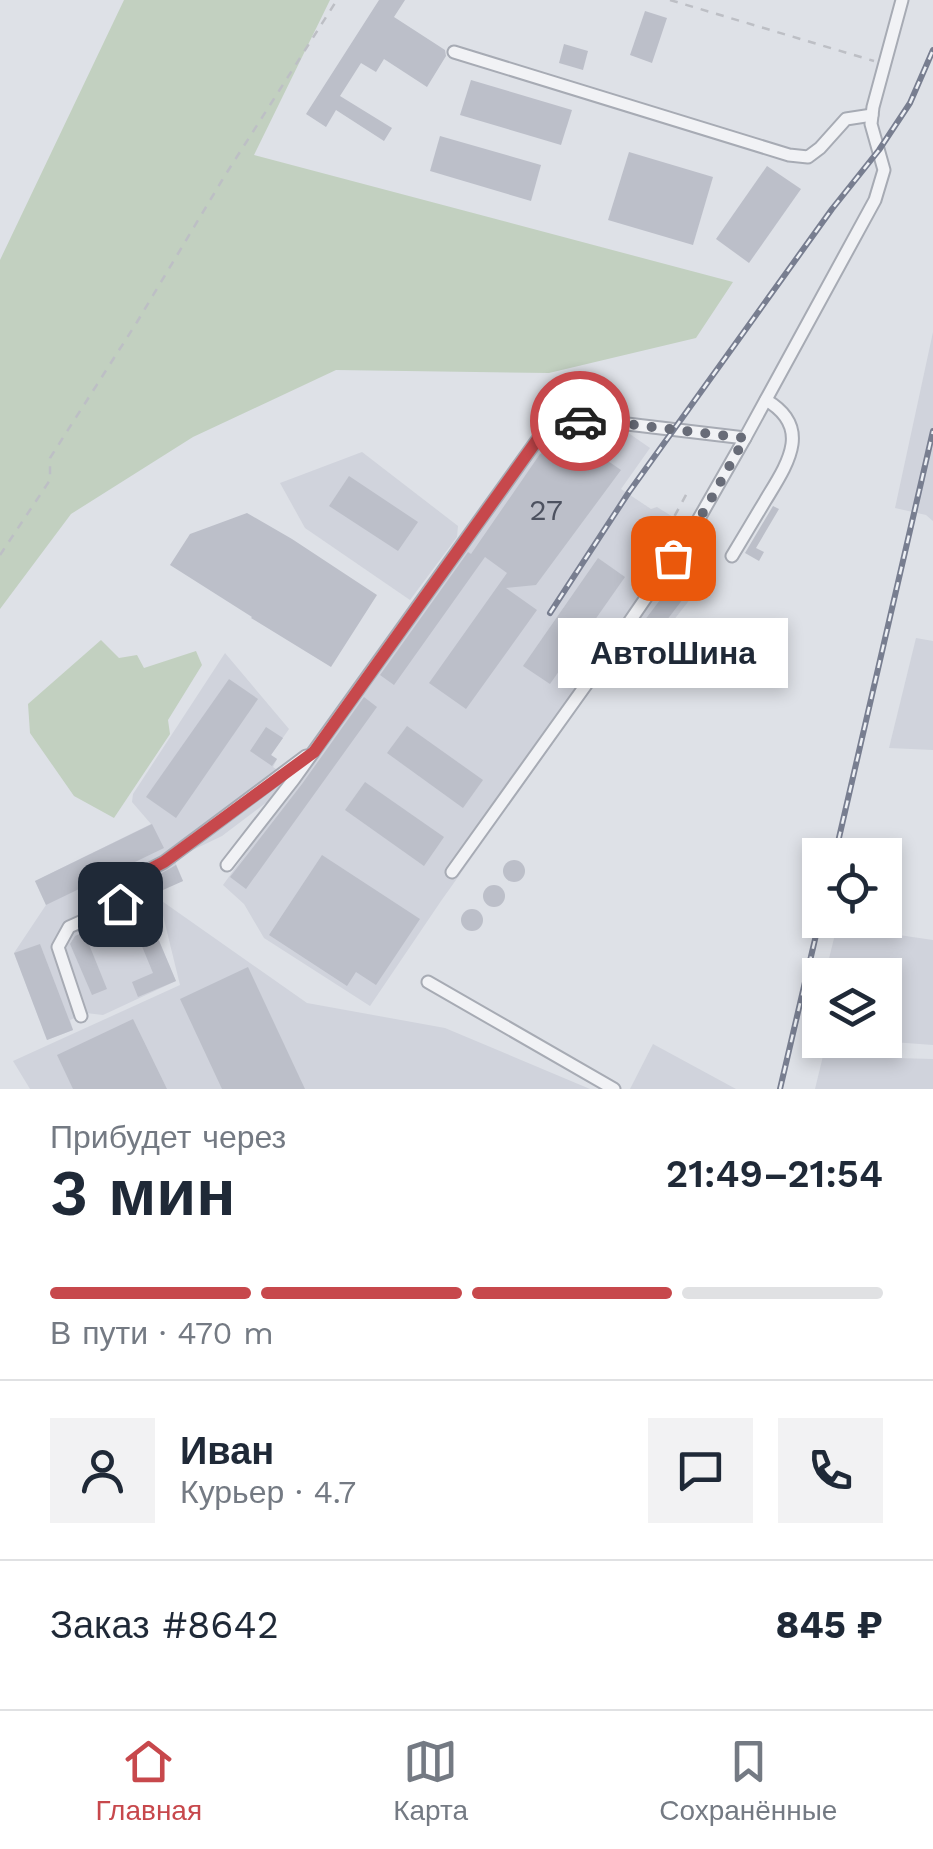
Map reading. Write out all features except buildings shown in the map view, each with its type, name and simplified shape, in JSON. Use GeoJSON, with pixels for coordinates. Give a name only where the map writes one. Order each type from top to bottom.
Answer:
{"type":"FeatureCollection","features":[{"type":"Feature","properties":{"kind":"lane"},"geometry":{"type":"LineString","coordinates":[[452,872],[693,529],[874,200],[884,170],[872,115],[902,0]]}},
{"type":"Feature","properties":{"kind":"lane"},"geometry":{"type":"LineString","coordinates":[[454,52],[789,155],[808,157],[846,120],[872,115]]}},
{"type":"Feature","properties":{"kind":"lane"},"geometry":{"type":"LineString","coordinates":[[732,556],[792,451],[791,427],[786,417],[766,400]]}},
{"type":"Feature","properties":{"kind":"lane"},"geometry":{"type":"LineString","coordinates":[[227,865],[314,752],[540,436],[568,421],[602,421],[745,438]]}},
{"type":"Feature","properties":{"kind":"lane"},"geometry":{"type":"LineString","coordinates":[[81,1016],[58,947],[69,928],[120,904],[133,878],[164,862],[314,752]]}},
{"type":"Feature","properties":{"kind":"lane"},"geometry":{"type":"LineString","coordinates":[[428,982],[614,1089]]}},
{"type":"Feature","properties":{"kind":"path"},"geometry":{"type":"LineString","coordinates":[[0,555],[50,480],[50,458],[337,0]]}},
{"type":"Feature","properties":{"kind":"path"},"geometry":{"type":"LineString","coordinates":[[670,0],[885,64]]}},
{"type":"Feature","properties":{"kind":"path"},"geometry":{"type":"LineString","coordinates":[[666,530],[687,493]]}},
{"type":"Feature","properties":{"kind":"shaded area"},"geometry":{"type":"Polygon","coordinates":[[[933,332],[933,521],[926,515],[895,508],[933,332]]]}},
{"type":"Feature","properties":{"kind":"shaded area"},"geometry":{"type":"Polygon","coordinates":[[[590,427],[627,432],[650,448],[621,489],[694,530],[699,524],[706,529],[667,582],[691,598],[634,671],[613,659],[370,1006],[264,938],[244,904],[223,885],[543,441],[563,431],[590,427]]]}},
{"type":"Feature","properties":{"kind":"shaded area"},"geometry":{"type":"Polygon","coordinates":[[[362,452],[458,526],[457,537],[410,600],[305,528],[280,483],[362,452]]]}},
{"type":"Feature","properties":{"kind":"shaded area"},"geometry":{"type":"Polygon","coordinates":[[[916,638],[933,641],[933,750],[889,748],[916,638]]]}},
{"type":"Feature","properties":{"kind":"shaded area"},"geometry":{"type":"Polygon","coordinates":[[[225,653],[289,729],[271,755],[277,759],[273,767],[289,778],[271,799],[222,836],[174,859],[183,881],[141,898],[176,981],[103,1015],[86,1013],[70,1020],[73,1030],[47,1040],[14,953],[46,905],[35,881],[151,824],[132,802],[133,794],[225,653]]]}},
{"type":"Feature","properties":{"kind":"shaded area"},"geometry":{"type":"Polygon","coordinates":[[[159,899],[307,1003],[445,1028],[590,1089],[30,1089],[13,1061],[180,985],[159,899]]]}},
{"type":"Feature","properties":{"kind":"shaded area"},"geometry":{"type":"Polygon","coordinates":[[[902,935],[933,940],[933,1045],[902,1043],[902,958],[829,958],[834,938],[902,935]]]}},
{"type":"Feature","properties":{"kind":"shaded area"},"geometry":{"type":"Polygon","coordinates":[[[653,1044],[736,1089],[630,1089],[653,1044]]]}},
{"type":"Feature","properties":{"kind":"shaded area"},"geometry":{"type":"Polygon","coordinates":[[[823,1058],[933,1059],[933,1089],[815,1089],[823,1058]]]}},
{"type":"Feature","properties":{"kind":"green space"},"geometry":{"type":"Polygon","coordinates":[[[124,0],[330,0],[254,155],[733,282],[696,338],[549,373],[336,370],[193,437],[71,514],[0,609],[0,260],[124,0]]]}},
{"type":"Feature","properties":{"kind":"green space"},"geometry":{"type":"Polygon","coordinates":[[[101,640],[119,658],[137,655],[144,668],[196,651],[202,665],[168,720],[170,734],[114,818],[74,796],[30,733],[28,704],[101,640]]]}},
{"type":"Feature","properties":{"kind":"railway"},"geometry":{"type":"LineString","coordinates":[[550,613],[629,492],[832,209],[879,150],[910,103],[933,50]]}},
{"type":"Feature","properties":{"kind":"railway"},"geometry":{"type":"LineString","coordinates":[[839,838],[933,431]]}},
{"type":"Feature","properties":{"kind":"railway"},"geometry":{"type":"LineString","coordinates":[[780,1089],[815,938]]}},
{"type":"Feature","properties":{"kind":"way so far"},"geometry":{"type":"LineString","coordinates":[[580,421],[745,438],[673,558]]}},
{"type":"Feature","properties":{"kind":"place","name":"АвтоШина"},"geometry":{"type":"Point","coordinates":[673,558]}},
{"type":"Feature","properties":{"kind":"route"},"geometry":{"type":"LineString","coordinates":[[120,904],[133,878],[164,862],[314,752],[540,436],[568,421],[580,421]]}}]}
